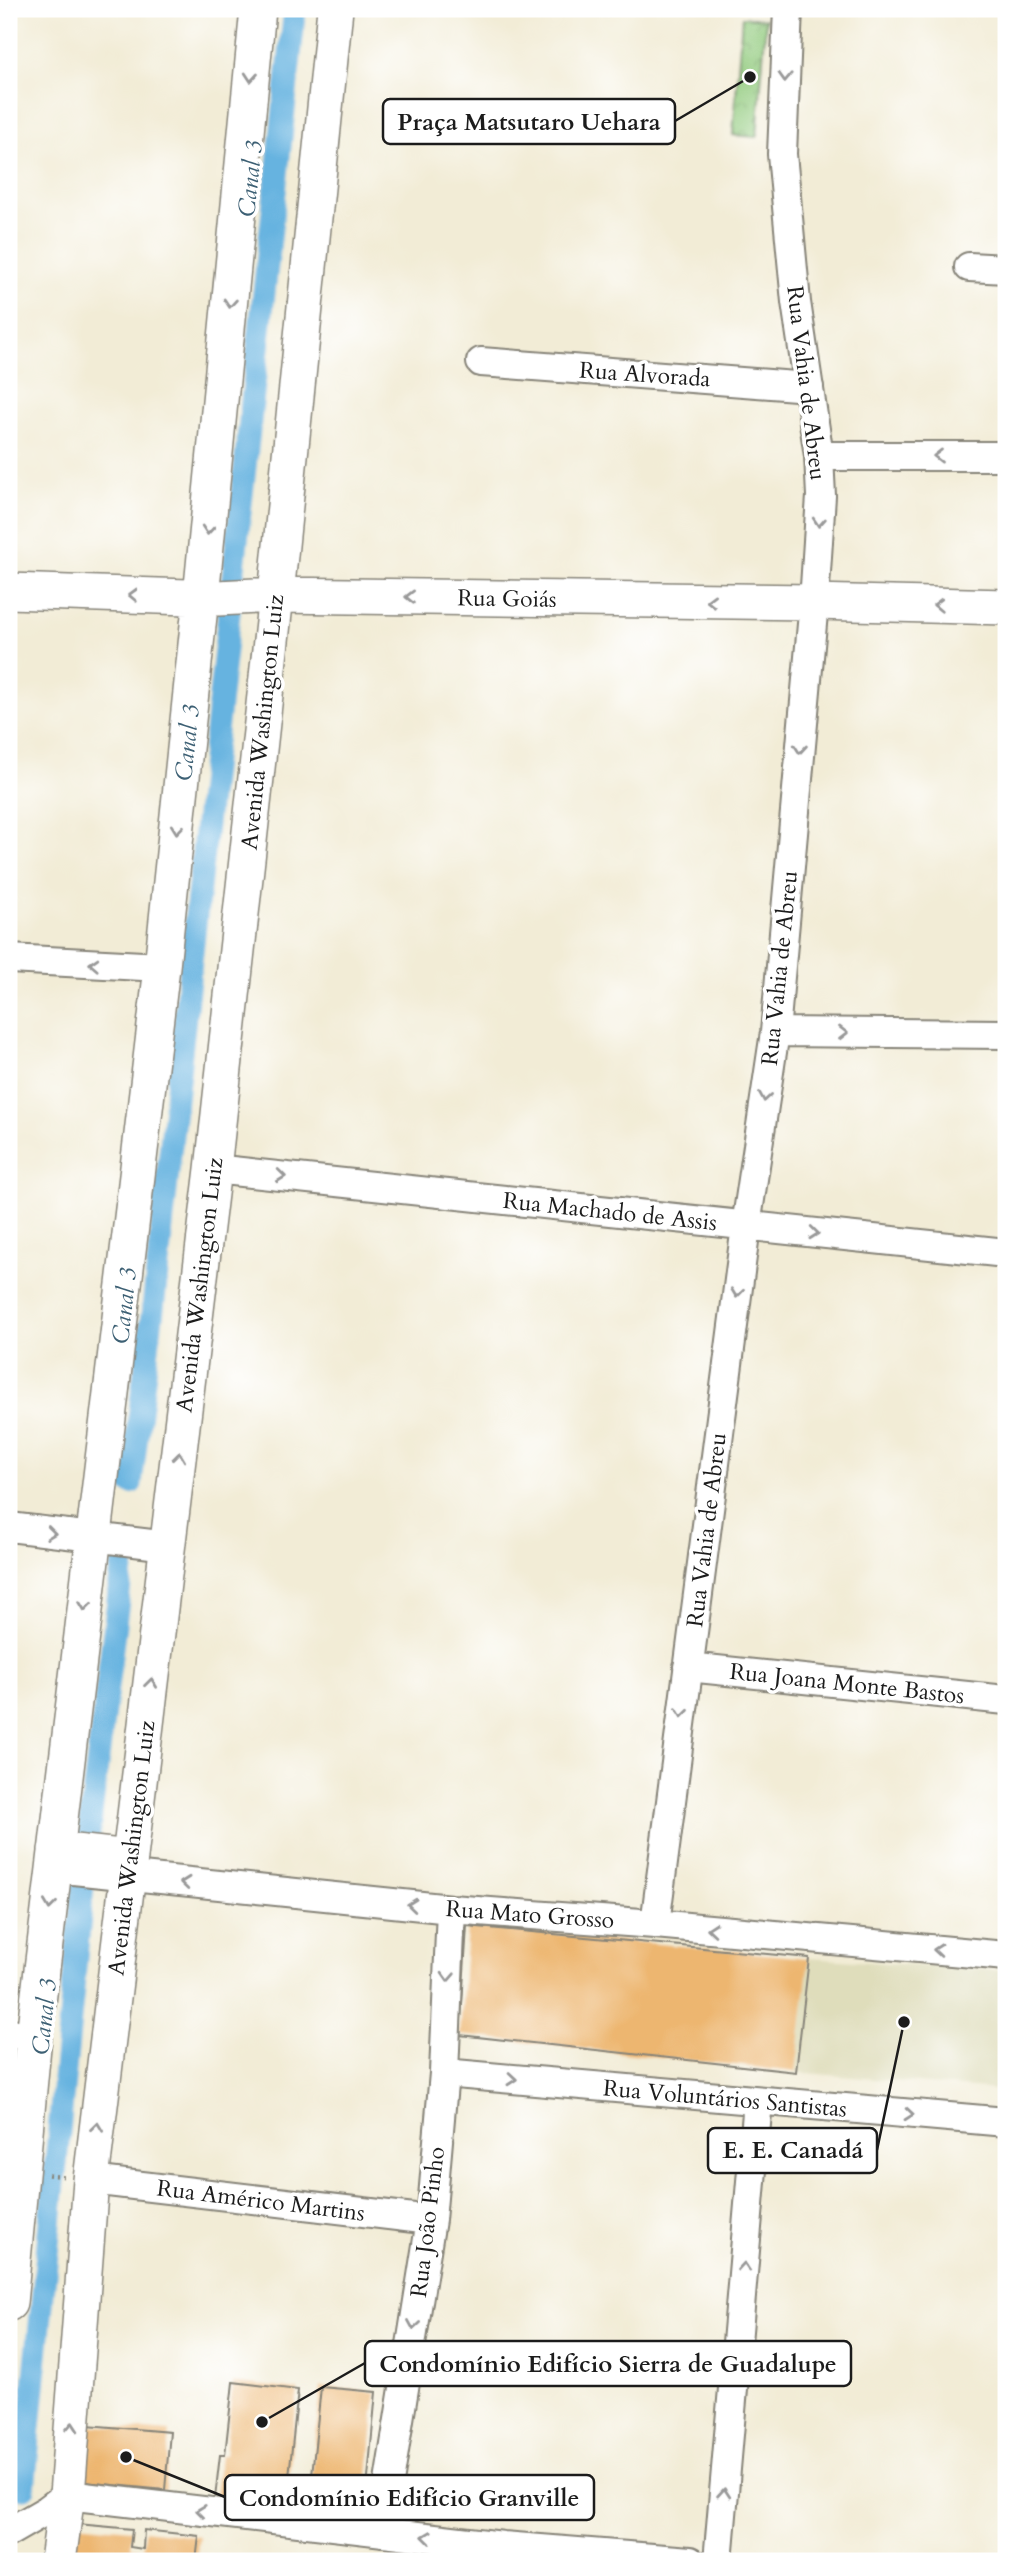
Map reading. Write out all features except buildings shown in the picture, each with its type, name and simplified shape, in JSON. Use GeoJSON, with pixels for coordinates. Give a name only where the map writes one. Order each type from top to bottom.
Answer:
{"type":"FeatureCollection","features":[{"type":"Feature","properties":{"kind":"main road"},"geometry":{"type":"LineString","coordinates":[[10,2281],[22,2172],[21,2034],[55,1859],[162,967],[210,597],[258,9]]}},
{"type":"Feature","properties":{"kind":"main road","name":"Avenida Washington Luiz"},"geometry":{"type":"LineString","coordinates":[[58,2561],[66,2495],[91,2180],[213,1169],[265,596],[335,9]]}},
{"type":"Feature","properties":{"kind":"main road","name":"Rua Goiás"},"geometry":{"type":"LineString","coordinates":[[9,591],[210,597],[814,602],[1006,607]]}},
{"type":"Feature","properties":{"kind":"main road"},"geometry":{"type":"LineString","coordinates":[[55,1859],[129,1868]]}},
{"type":"Feature","properties":{"kind":"street","name":"Rua Vahia de Abreu"},"geometry":{"type":"LineString","coordinates":[[655,1924],[746,1226],[775,1032],[814,602],[821,496],[819,456],[796,302],[782,154],[788,9]]}},
{"type":"Feature","properties":{"kind":"street"},"geometry":{"type":"LineString","coordinates":[[969,267],[1006,269]]}},
{"type":"Feature","properties":{"kind":"street","name":"Rua Alvorada"},"geometry":{"type":"LineString","coordinates":[[481,362],[809,387]]}},
{"type":"Feature","properties":{"kind":"street"},"geometry":{"type":"LineString","coordinates":[[819,456],[1006,456]]}},
{"type":"Feature","properties":{"kind":"street"},"geometry":{"type":"LineString","coordinates":[[9,960],[162,967]]}},
{"type":"Feature","properties":{"kind":"street"},"geometry":{"type":"LineString","coordinates":[[775,1032],[1006,1034]]}},
{"type":"Feature","properties":{"kind":"street","name":"Rua Machado de Assis"},"geometry":{"type":"LineString","coordinates":[[213,1169],[1006,1253]]}},
{"type":"Feature","properties":{"kind":"street"},"geometry":{"type":"LineString","coordinates":[[9,1527],[168,1546]]}},
{"type":"Feature","properties":{"kind":"street","name":"Rua Joana Monte Bastos"},"geometry":{"type":"LineString","coordinates":[[688,1667],[1006,1700]]}},
{"type":"Feature","properties":{"kind":"street","name":"Rua Mato Grosso"},"geometry":{"type":"LineString","coordinates":[[129,1868],[451,1909],[655,1924],[1006,1956]]}},
{"type":"Feature","properties":{"kind":"street","name":"Rua João Pinho"},"geometry":{"type":"LineString","coordinates":[[381,2532],[431,2220],[444,2073],[451,1909]]}},
{"type":"Feature","properties":{"kind":"street","name":"Rua Voluntários Santistas"},"geometry":{"type":"LineString","coordinates":[[444,2073],[1006,2122]]}},
{"type":"Feature","properties":{"kind":"street"},"geometry":{"type":"LineString","coordinates":[[718,2561],[758,2101]]}},
{"type":"Feature","properties":{"kind":"street","name":"Rua Américo Martins"},"geometry":{"type":"LineString","coordinates":[[91,2180],[431,2220]]}},
{"type":"Feature","properties":{"kind":"street"},"geometry":{"type":"LineString","coordinates":[[9,2532],[47,2510],[66,2495],[381,2532],[502,2554],[690,2561]]}},
{"type":"Feature","properties":{"kind":"path"},"geometry":{"type":"LineString","coordinates":[[22,2172],[91,2180]]}},
{"type":"Feature","properties":{"kind":"shaded area"},"geometry":{"type":"Polygon","coordinates":[[[809,1958],[1006,1971],[1006,2091],[796,2072],[809,1958]]]}},
{"type":"Feature","properties":{"kind":"green space"},"geometry":{"type":"Polygon","coordinates":[[[742,17],[766,19],[757,137],[733,135],[742,17]]]}},
{"type":"Feature","properties":{"kind":"waterway","name":"Canal 3"},"geometry":{"type":"LineString","coordinates":[[131,1483],[154,1300],[295,9]]}},
{"type":"Feature","properties":{"kind":"waterway","name":"Canal 3"},"geometry":{"type":"LineString","coordinates":[[88,1837],[124,1553]]}},
{"type":"Feature","properties":{"kind":"waterway","name":"Canal 3"},"geometry":{"type":"LineString","coordinates":[[24,2488],[83,1886]]}},
{"type":"Feature","properties":{"kind":"place","name":"Praça Matsutaro Uehara"},"geometry":{"type":"Point","coordinates":[750,77]}},
{"type":"Feature","properties":{"kind":"place","name":"E. E. Canadá"},"geometry":{"type":"Point","coordinates":[904,2022]}},
{"type":"Feature","properties":{"kind":"place","name":"Condomínio Edifício Sierra de Guadalupe"},"geometry":{"type":"Point","coordinates":[262,2422]}},
{"type":"Feature","properties":{"kind":"place","name":"Condomínio Edifício Granville"},"geometry":{"type":"Point","coordinates":[126,2457]}}]}
